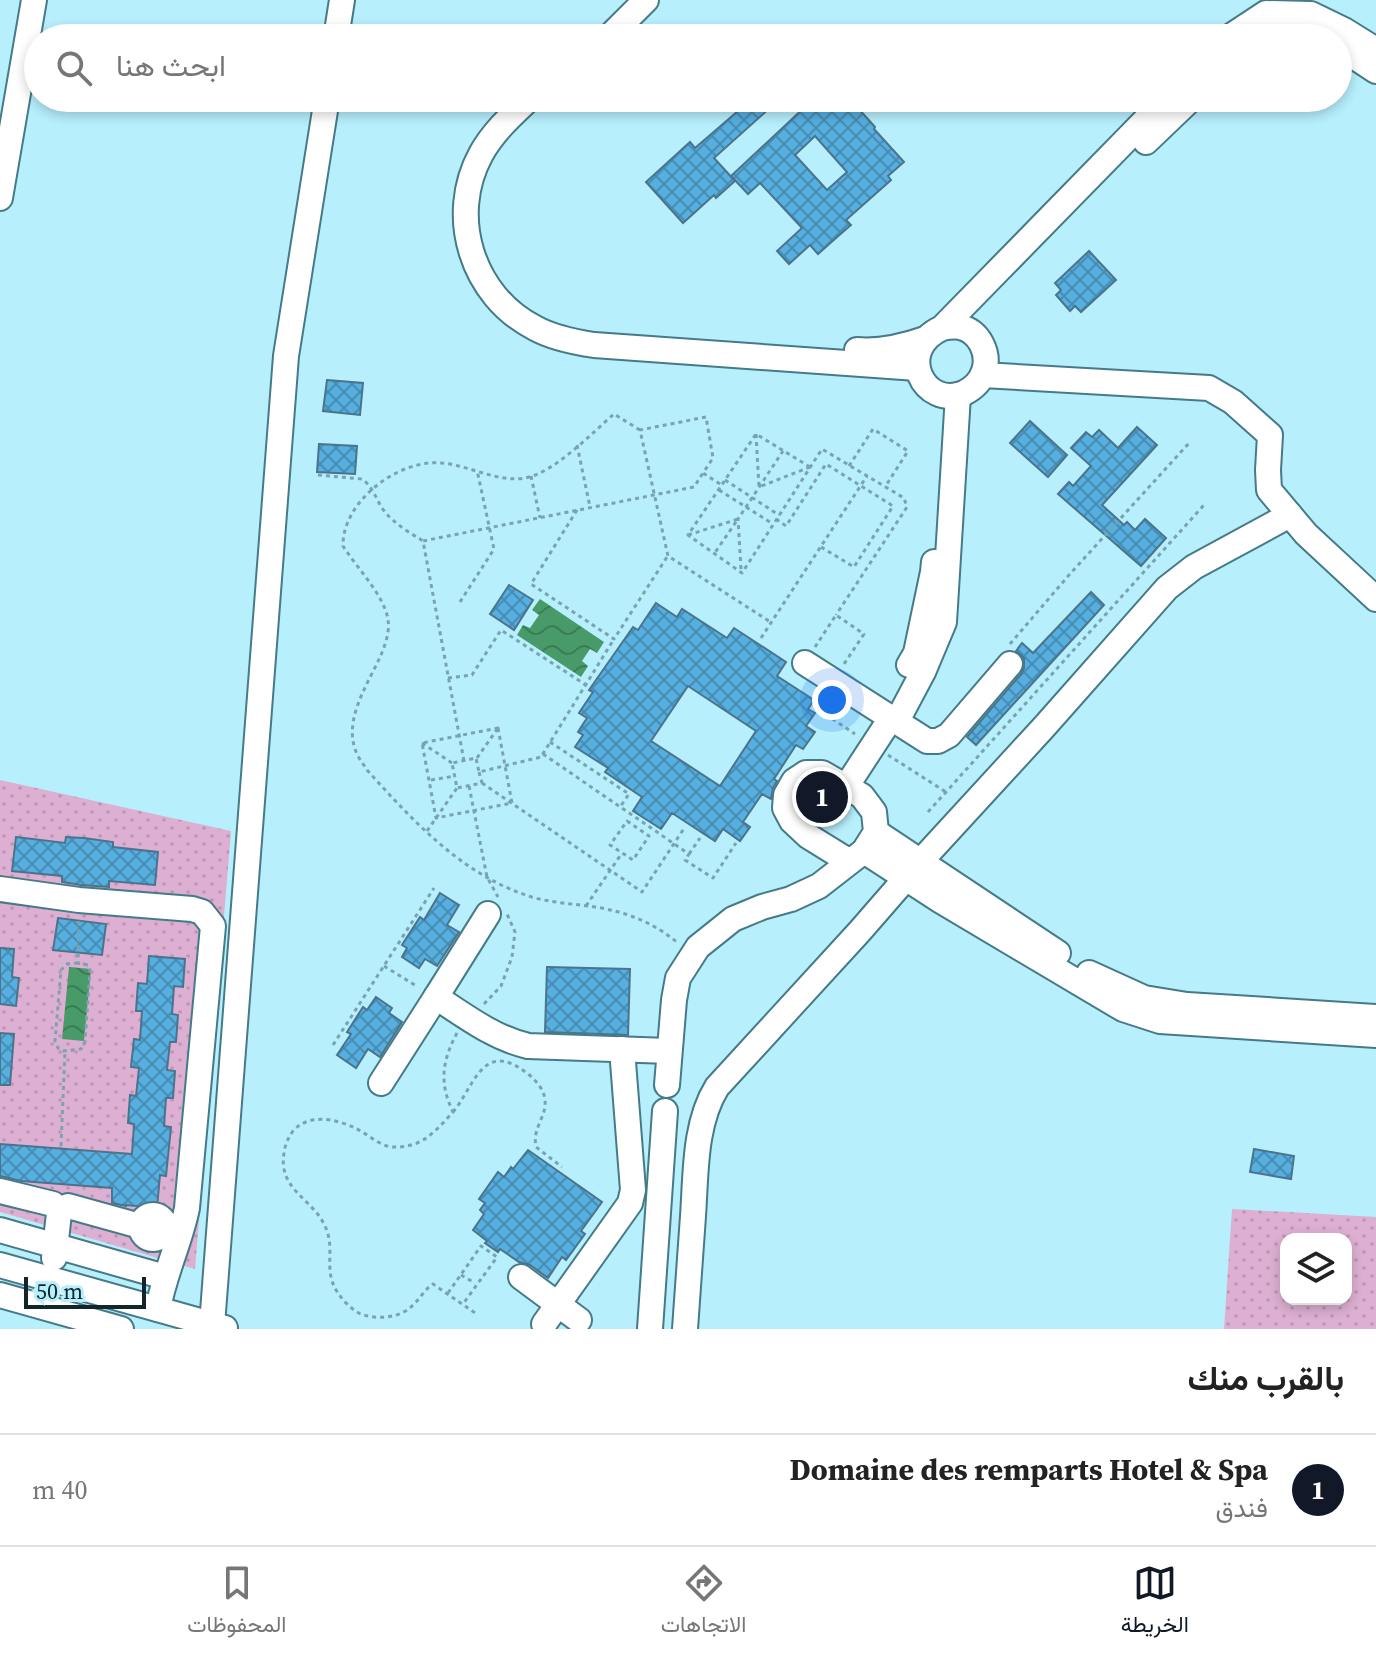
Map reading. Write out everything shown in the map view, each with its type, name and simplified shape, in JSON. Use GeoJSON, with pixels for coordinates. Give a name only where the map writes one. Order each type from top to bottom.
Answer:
{"type":"FeatureCollection","features":[{"type":"Feature","properties":{"kind":"street"},"geometry":{"type":"LineString","coordinates":[[30,24],[34,0]]}},
{"type":"Feature","properties":{"kind":"street"},"geometry":{"type":"LineString","coordinates":[[338,24],[342,0]]}},
{"type":"Feature","properties":{"kind":"street"},"geometry":{"type":"LineString","coordinates":[[604,24],[628,0]]}},
{"type":"Feature","properties":{"kind":"street"},"geometry":{"type":"LineString","coordinates":[[622,24],[646,0]]}},
{"type":"Feature","properties":{"kind":"street"},"geometry":{"type":"LineString","coordinates":[[1249,24],[1266,13],[1311,14],[1332,24]]}},
{"type":"Feature","properties":{"kind":"street"},"geometry":{"type":"LineString","coordinates":[[1352,35],[1376,50]]}},
{"type":"Feature","properties":{"kind":"street"},"geometry":{"type":"LineString","coordinates":[[1352,55],[1376,71]]}},
{"type":"Feature","properties":{"kind":"street"},"geometry":{"type":"LineString","coordinates":[[0,198],[24,58]]}},
{"type":"Feature","properties":{"kind":"street"},"geometry":{"type":"LineString","coordinates":[[0,1265],[220,1327],[286,356],[325,112]]}},
{"type":"Feature","properties":{"kind":"street"},"geometry":{"type":"LineString","coordinates":[[517,112],[489,141],[481,155],[471,178],[465,225],[475,264],[495,296],[521,320],[537,329],[594,345],[634,340],[873,351],[905,346],[942,331],[970,331],[983,346],[986,355],[983,375],[969,391],[950,395],[926,384],[917,368],[919,348],[942,331],[1074,202],[1176,112]]}},
{"type":"Feature","properties":{"kind":"street"},"geometry":{"type":"LineString","coordinates":[[534,112],[502,145],[488,169],[479,209],[484,253],[496,277],[514,298],[556,322],[634,340],[917,368]]}},
{"type":"Feature","properties":{"kind":"street"},"geometry":{"type":"LineString","coordinates":[[1074,202],[1154,112]]}},
{"type":"Feature","properties":{"kind":"street"},"geometry":{"type":"LineString","coordinates":[[983,375],[1209,388],[1233,402],[1270,435],[1269,490],[1306,534],[1376,599]]}},
{"type":"Feature","properties":{"kind":"street"},"geometry":{"type":"LineString","coordinates":[[846,787],[890,717],[916,653],[933,572],[950,395]]}},
{"type":"Feature","properties":{"kind":"street"},"geometry":{"type":"LineString","coordinates":[[685,1329],[697,1163],[708,1101],[717,1087],[1167,588],[1194,567],[1290,515]]}},
{"type":"Feature","properties":{"kind":"street"},"geometry":{"type":"LineString","coordinates":[[805,663],[927,741],[938,741],[949,735],[1010,664]]}},
{"type":"Feature","properties":{"kind":"street"},"geometry":{"type":"LineString","coordinates":[[667,1085],[678,978],[698,947],[733,919],[819,886],[864,848],[874,812],[862,796],[822,773],[806,773],[794,781],[786,795],[785,808],[792,821],[808,836],[864,848],[913,870],[941,901],[1123,1009],[1160,1021],[1298,1021],[1376,1017]]}},
{"type":"Feature","properties":{"kind":"street"},"geometry":{"type":"LineString","coordinates":[[0,889],[79,900],[192,909],[202,912],[213,926],[187,1208],[158,1309]]}},
{"type":"Feature","properties":{"kind":"street"},"geometry":{"type":"LineString","coordinates":[[381,1083],[488,914]]}},
{"type":"Feature","properties":{"kind":"street"},"geometry":{"type":"LineString","coordinates":[[436,997],[488,1030],[528,1046],[669,1051]]}},
{"type":"Feature","properties":{"kind":"street"},"geometry":{"type":"LineString","coordinates":[[1298,1021],[1376,1035]]}},
{"type":"Feature","properties":{"kind":"street"},"geometry":{"type":"LineString","coordinates":[[551,1314],[630,1203],[633,1190],[622,1049]]}},
{"type":"Feature","properties":{"kind":"street"},"geometry":{"type":"LineString","coordinates":[[650,1329],[665,1111]]}},
{"type":"Feature","properties":{"kind":"street"},"geometry":{"type":"LineString","coordinates":[[0,1191],[140,1226]]}},
{"type":"Feature","properties":{"kind":"street"},"geometry":{"type":"LineString","coordinates":[[48,1308],[60,1208]]}},
{"type":"Feature","properties":{"kind":"street"},"geometry":{"type":"LineString","coordinates":[[0,1230],[165,1277]]}},
{"type":"Feature","properties":{"kind":"street"},"geometry":{"type":"LineString","coordinates":[[521,1277],[551,1314],[579,1320]]}},
{"type":"Feature","properties":{"kind":"street"},"geometry":{"type":"LineString","coordinates":[[0,1295],[121,1329]]}},
{"type":"Feature","properties":{"kind":"path"},"geometry":{"type":"LineString","coordinates":[[423,541],[694,487],[713,458],[706,417],[640,430],[614,414],[550,468],[531,476],[510,479],[439,462],[424,464],[371,488],[347,521],[343,536],[343,546],[384,606],[388,620],[385,646],[352,725],[357,754],[367,770],[447,852],[487,877],[535,898],[641,919],[662,930],[692,957]]}},
{"type":"Feature","properties":{"kind":"path"},"geometry":{"type":"LineString","coordinates":[[849,466],[873,429],[908,451],[885,487]]}},
{"type":"Feature","properties":{"kind":"path"},"geometry":{"type":"LineString","coordinates":[[640,430],[668,556],[772,623]]}},
{"type":"Feature","properties":{"kind":"path"},"geometry":{"type":"LineString","coordinates":[[756,434],[810,467]]}},
{"type":"Feature","properties":{"kind":"path"},"geometry":{"type":"LineString","coordinates":[[688,535],[756,434]]}},
{"type":"Feature","properties":{"kind":"path"},"geometry":{"type":"LineString","coordinates":[[756,434],[759,487]]}},
{"type":"Feature","properties":{"kind":"path"},"geometry":{"type":"LineString","coordinates":[[1010,664],[1000,656],[1190,442]]}},
{"type":"Feature","properties":{"kind":"path"},"geometry":{"type":"LineString","coordinates":[[577,445],[590,507]]}},
{"type":"Feature","properties":{"kind":"path"},"geometry":{"type":"LineString","coordinates":[[742,573],[822,449],[904,498],[907,507],[805,663]]}},
{"type":"Feature","properties":{"kind":"path"},"geometry":{"type":"LineString","coordinates":[[714,554],[783,451]]}},
{"type":"Feature","properties":{"kind":"path"},"geometry":{"type":"LineString","coordinates":[[703,473],[746,507],[786,526],[826,464],[893,506],[854,567],[821,547]]}},
{"type":"Feature","properties":{"kind":"path"},"geometry":{"type":"LineString","coordinates":[[759,487],[810,467]]}},
{"type":"Feature","properties":{"kind":"path"},"geometry":{"type":"LineString","coordinates":[[460,602],[494,549],[477,470]]}},
{"type":"Feature","properties":{"kind":"path"},"geometry":{"type":"LineString","coordinates":[[318,475],[362,479],[387,515],[423,541],[464,761]]}},
{"type":"Feature","properties":{"kind":"path"},"geometry":{"type":"LineString","coordinates":[[531,476],[540,518]]}},
{"type":"Feature","properties":{"kind":"path"},"geometry":{"type":"LineString","coordinates":[[761,638],[867,476]]}},
{"type":"Feature","properties":{"kind":"path"},"geometry":{"type":"LineString","coordinates":[[725,480],[779,515]]}},
{"type":"Feature","properties":{"kind":"path"},"geometry":{"type":"LineString","coordinates":[[928,812],[1204,505]]}},
{"type":"Feature","properties":{"kind":"path"},"geometry":{"type":"LineString","coordinates":[[577,510],[531,584],[614,639]]}},
{"type":"Feature","properties":{"kind":"path"},"geometry":{"type":"LineString","coordinates":[[688,535],[738,519]]}},
{"type":"Feature","properties":{"kind":"path"},"geometry":{"type":"LineString","coordinates":[[738,519],[742,573]]}},
{"type":"Feature","properties":{"kind":"path"},"geometry":{"type":"LineString","coordinates":[[688,535],[742,573]]}},
{"type":"Feature","properties":{"kind":"path"},"geometry":{"type":"LineString","coordinates":[[479,772],[541,757],[668,556]]}},
{"type":"Feature","properties":{"kind":"path"},"geometry":{"type":"LineString","coordinates":[[834,681],[864,634],[836,615]]}},
{"type":"Feature","properties":{"kind":"path"},"geometry":{"type":"LineString","coordinates":[[448,678],[472,675],[501,630],[586,685]]}},
{"type":"Feature","properties":{"kind":"path"},"geometry":{"type":"LineString","coordinates":[[422,743],[498,728]]}},
{"type":"Feature","properties":{"kind":"path"},"geometry":{"type":"LineString","coordinates":[[422,743],[452,763],[464,761],[476,758],[498,728]]}},
{"type":"Feature","properties":{"kind":"path"},"geometry":{"type":"LineString","coordinates":[[498,728],[512,803]]}},
{"type":"Feature","properties":{"kind":"path"},"geometry":{"type":"LineString","coordinates":[[550,742],[629,794],[620,807]]}},
{"type":"Feature","properties":{"kind":"path"},"geometry":{"type":"LineString","coordinates":[[422,743],[436,818]]}},
{"type":"Feature","properties":{"kind":"path"},"geometry":{"type":"LineString","coordinates":[[543,754],[689,854]]}},
{"type":"Feature","properties":{"kind":"path"},"geometry":{"type":"LineString","coordinates":[[476,758],[482,783],[642,892],[685,827]]}},
{"type":"Feature","properties":{"kind":"path"},"geometry":{"type":"LineString","coordinates":[[426,831],[457,788],[452,763]]}},
{"type":"Feature","properties":{"kind":"path"},"geometry":{"type":"LineString","coordinates":[[429,780],[455,776]]}},
{"type":"Feature","properties":{"kind":"path"},"geometry":{"type":"LineString","coordinates":[[457,788],[482,783]]}},
{"type":"Feature","properties":{"kind":"path"},"geometry":{"type":"LineString","coordinates":[[453,1112],[443,1084],[449,1047],[468,1018],[501,986],[512,957],[515,932],[487,877],[469,786]]}},
{"type":"Feature","properties":{"kind":"path"},"geometry":{"type":"LineString","coordinates":[[436,818],[512,803]]}},
{"type":"Feature","properties":{"kind":"path"},"geometry":{"type":"LineString","coordinates":[[627,821],[649,836],[633,860],[622,853],[610,845],[627,821]]}},
{"type":"Feature","properties":{"kind":"path"},"geometry":{"type":"LineString","coordinates":[[638,828],[642,822]]}},
{"type":"Feature","properties":{"kind":"path"},"geometry":{"type":"LineString","coordinates":[[700,838],[685,860],[713,878],[736,843]]}},
{"type":"Feature","properties":{"kind":"path"},"geometry":{"type":"LineString","coordinates":[[586,906],[622,853]]}},
{"type":"Feature","properties":{"kind":"path"},"geometry":{"type":"LineString","coordinates":[[333,1045],[434,888]]}},
{"type":"Feature","properties":{"kind":"path"},"geometry":{"type":"LineString","coordinates":[[78,963],[79,900]]}},
{"type":"Feature","properties":{"kind":"path"},"geometry":{"type":"LineString","coordinates":[[78,963],[88,965],[90,970],[85,1044],[81,1049],[65,1051],[58,1048],[55,1041],[61,970],[67,964],[78,963]]}},
{"type":"Feature","properties":{"kind":"path"},"geometry":{"type":"LineString","coordinates":[[384,966],[436,997]]}},
{"type":"Feature","properties":{"kind":"path"},"geometry":{"type":"LineString","coordinates":[[61,1146],[65,1051]]}},
{"type":"Feature","properties":{"kind":"path"},"geometry":{"type":"LineString","coordinates":[[478,1315],[433,1284],[411,1308],[402,1313],[383,1317],[362,1315],[355,1311],[332,1285],[325,1224],[287,1180],[283,1160],[285,1144],[292,1133],[307,1121],[317,1119],[356,1128],[391,1147],[404,1147],[424,1140],[461,1104],[477,1073],[488,1064],[504,1061],[520,1067],[541,1089],[545,1101],[544,1113],[537,1126],[536,1147],[562,1167]]}},
{"type":"Feature","properties":{"kind":"path"},"geometry":{"type":"LineString","coordinates":[[447,1294],[481,1246],[497,1257],[463,1304]]}},
{"type":"Feature","properties":{"kind":"path"},"geometry":{"type":"LineString","coordinates":[[461,1275],[477,1284]]}},
{"type":"Feature","properties":{"kind":"shaded area"},"geometry":{"type":"Polygon","coordinates":[[[0,780],[231,831],[195,1269],[0,1212],[0,780]]]}},
{"type":"Feature","properties":{"kind":"shaded area"},"geometry":{"type":"Polygon","coordinates":[[[1232,1209],[1376,1217],[1376,1329],[1224,1329],[1232,1209]]]}},
{"type":"Feature","properties":{"kind":"water"},"geometry":{"type":"Polygon","coordinates":[[[540,599],[604,642],[597,653],[590,649],[582,661],[588,666],[581,677],[517,635],[523,625],[530,628],[539,615],[532,610],[540,599]]]}},
{"type":"Feature","properties":{"kind":"water"},"geometry":{"type":"Polygon","coordinates":[[[69,967],[91,969],[84,1041],[62,1039],[69,967]]]}},
{"type":"Feature","properties":{"kind":"building"},"geometry":{"type":"Polygon","coordinates":[[[737,112],[765,112],[714,158],[735,181],[683,223],[646,182],[690,142],[695,148],[737,112]]]}},
{"type":"Feature","properties":{"kind":"building"},"geometry":{"type":"Polygon","coordinates":[[[800,112],[862,112],[904,162],[888,176],[891,180],[846,220],[851,225],[818,254],[810,245],[789,264],[777,251],[802,228],[760,183],[748,194],[731,176],[800,112]],[[815,136],[795,155],[827,190],[847,172],[815,136]]]}},
{"type":"Feature","properties":{"kind":"building"},"geometry":{"type":"Polygon","coordinates":[[[1089,251],[1116,280],[1081,312],[1075,306],[1070,311],[1056,295],[1061,290],[1055,283],[1089,251]]]}},
{"type":"Feature","properties":{"kind":"building"},"geometry":{"type":"Polygon","coordinates":[[[327,380],[363,383],[360,415],[323,411],[327,380]]]}},
{"type":"Feature","properties":{"kind":"building"},"geometry":{"type":"Polygon","coordinates":[[[1030,421],[1067,455],[1048,477],[1010,443],[1030,421]]]}},
{"type":"Feature","properties":{"kind":"building"},"geometry":{"type":"Polygon","coordinates":[[[1137,427],[1157,445],[1102,505],[1124,525],[1127,522],[1135,530],[1145,519],[1166,538],[1141,566],[1058,494],[1069,482],[1073,486],[1091,466],[1071,448],[1086,432],[1092,437],[1099,430],[1118,448],[1137,427]]]}},
{"type":"Feature","properties":{"kind":"building"},"geometry":{"type":"Polygon","coordinates":[[[319,444],[357,446],[355,474],[317,472],[319,444]]]}},
{"type":"Feature","properties":{"kind":"building"},"geometry":{"type":"Polygon","coordinates":[[[509,585],[533,600],[514,630],[490,614],[509,585]]]}},
{"type":"Feature","properties":{"kind":"building"},"geometry":{"type":"Polygon","coordinates":[[[1091,592],[1104,605],[976,745],[967,737],[1024,668],[1024,658],[1016,651],[1022,643],[1033,653],[1091,592]]]}},
{"type":"Feature","properties":{"kind":"building"},"geometry":{"type":"Polygon","coordinates":[[[656,603],[677,617],[682,609],[727,638],[734,628],[786,662],[777,676],[814,700],[808,709],[815,713],[806,726],[815,732],[803,749],[796,745],[774,779],[777,781],[771,799],[762,794],[743,822],[750,827],[740,841],[723,829],[715,841],[672,813],[661,829],[633,811],[642,797],[605,772],[608,768],[575,747],[583,735],[578,732],[587,718],[579,713],[593,692],[589,690],[633,627],[638,630],[656,603]],[[688,686],[651,741],[720,786],[756,731],[688,686]]]}},
{"type":"Feature","properties":{"kind":"building"},"geometry":{"type":"Polygon","coordinates":[[[16,837],[65,843],[66,837],[84,838],[113,842],[113,847],[158,852],[155,885],[109,881],[109,887],[81,885],[62,882],[62,876],[12,871],[16,837]]]}},
{"type":"Feature","properties":{"kind":"building"},"geometry":{"type":"Polygon","coordinates":[[[440,893],[459,905],[447,925],[459,932],[437,966],[425,959],[419,968],[402,957],[407,948],[402,945],[420,917],[424,920],[440,893]]]}},
{"type":"Feature","properties":{"kind":"building"},"geometry":{"type":"Polygon","coordinates":[[[58,918],[106,924],[102,955],[53,950],[58,918]]]}},
{"type":"Feature","properties":{"kind":"building"},"geometry":{"type":"Polygon","coordinates":[[[0,948],[14,949],[12,977],[19,978],[16,1006],[0,1004],[0,948]]]}},
{"type":"Feature","properties":{"kind":"building"},"geometry":{"type":"Polygon","coordinates":[[[149,956],[185,959],[183,987],[174,986],[172,1014],[178,1015],[176,1042],[170,1042],[167,1070],[175,1071],[173,1098],[166,1098],[164,1126],[171,1127],[166,1176],[160,1175],[157,1208],[112,1203],[112,1188],[21,1181],[0,1176],[0,1144],[132,1154],[134,1124],[128,1123],[130,1095],[136,1096],[139,1068],[131,1067],[134,1039],[140,1040],[142,1011],[136,1011],[138,983],[147,984],[149,956]]]}},
{"type":"Feature","properties":{"kind":"building"},"geometry":{"type":"Polygon","coordinates":[[[547,967],[630,969],[628,1035],[545,1032],[547,967]]]}},
{"type":"Feature","properties":{"kind":"building"},"geometry":{"type":"Polygon","coordinates":[[[376,997],[392,1008],[389,1013],[402,1022],[380,1057],[368,1049],[356,1068],[337,1055],[363,1007],[367,1010],[376,997]]]}},
{"type":"Feature","properties":{"kind":"building"},"geometry":{"type":"Polygon","coordinates":[[[0,1033],[14,1034],[10,1085],[0,1085],[0,1033]]]}},
{"type":"Feature","properties":{"kind":"building"},"geometry":{"type":"Polygon","coordinates":[[[1254,1149],[1294,1156],[1291,1179],[1250,1172],[1254,1149]]]}},
{"type":"Feature","properties":{"kind":"building"},"geometry":{"type":"Polygon","coordinates":[[[528,1150],[602,1202],[581,1231],[585,1234],[566,1260],[562,1257],[548,1278],[500,1249],[498,1252],[473,1230],[484,1214],[480,1210],[485,1203],[479,1199],[498,1172],[504,1177],[528,1150]]]}},
{"type":"Feature","properties":{"kind":"place","name":"Domaine des remparts Hotel & Spa"},"geometry":{"type":"Point","coordinates":[822,797]}}]}
